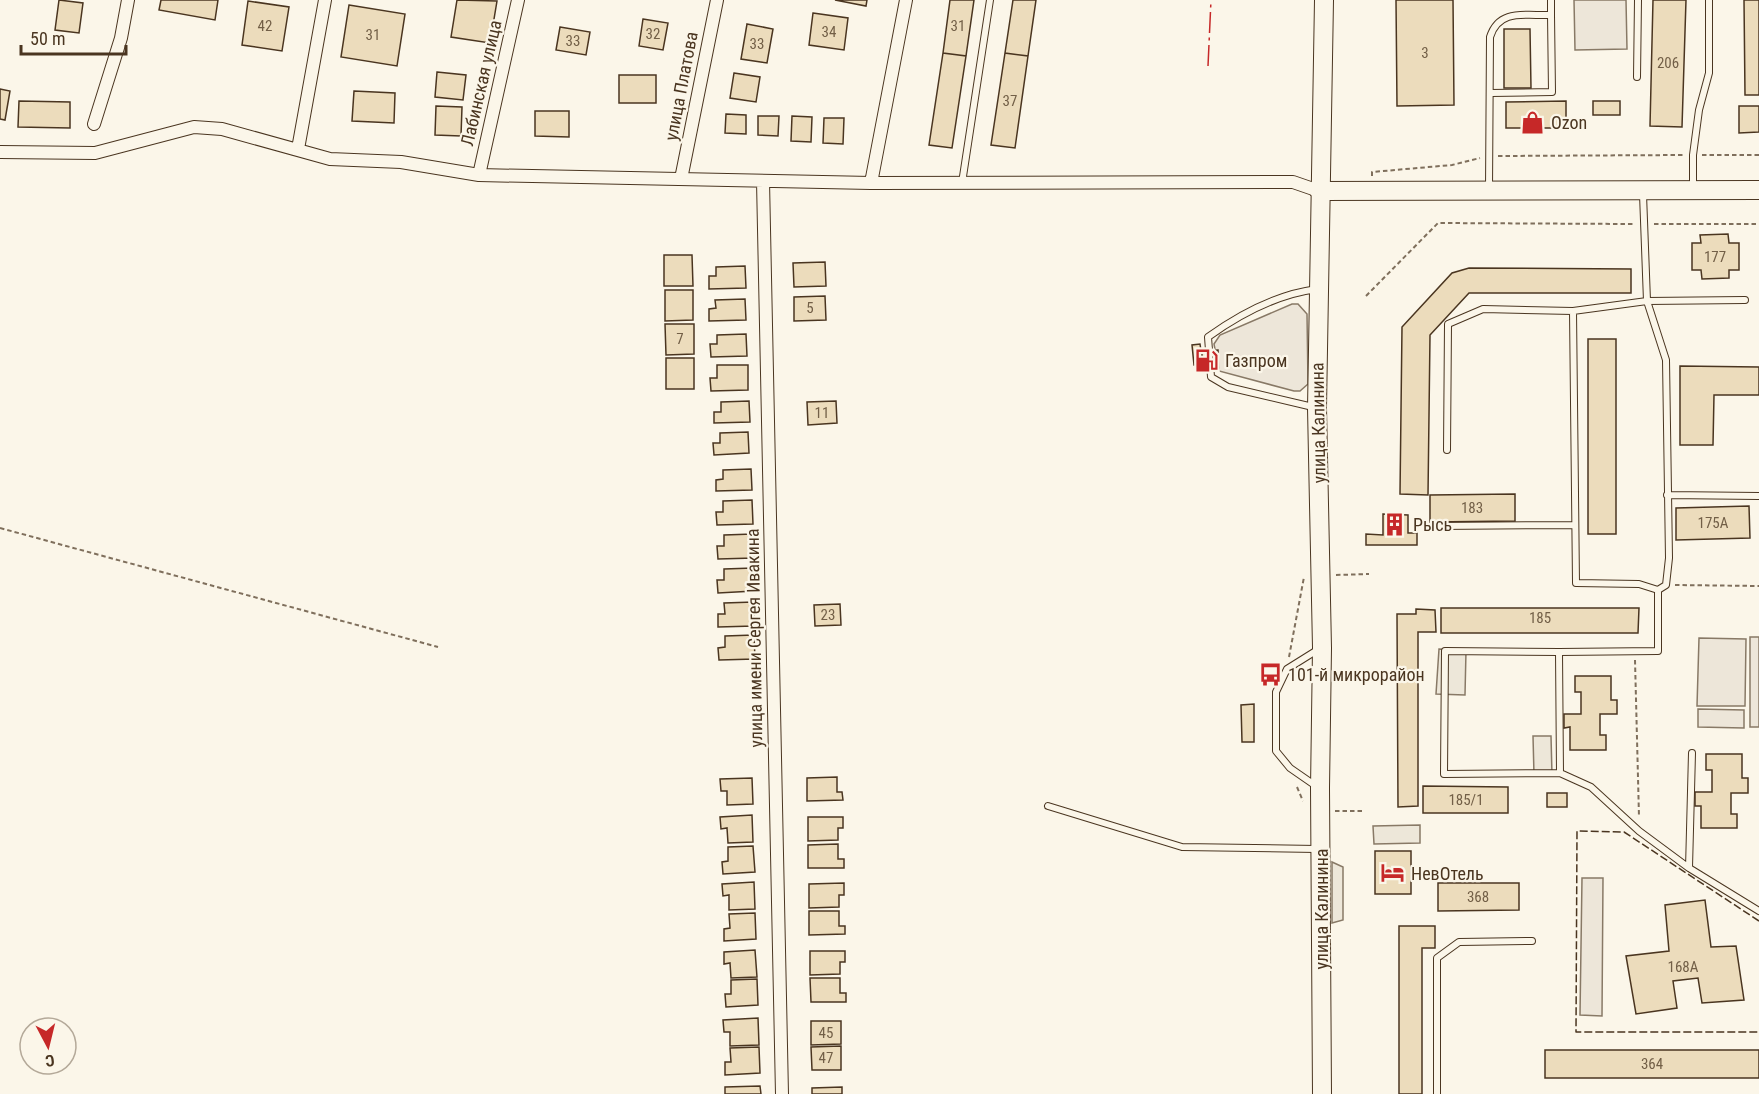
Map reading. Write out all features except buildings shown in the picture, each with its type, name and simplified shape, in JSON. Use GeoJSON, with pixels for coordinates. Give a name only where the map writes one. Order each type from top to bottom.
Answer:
{"type":"FeatureCollection","features":[{"type":"Feature","properties":{"kind":"main road","name":"улица Калинина"},"geometry":{"type":"LineString","coordinates":[[1322,1094],[1320,788],[1322,648],[1317,408],[1324,0]]}},
{"type":"Feature","properties":{"kind":"main road"},"geometry":{"type":"LineString","coordinates":[[1319,191],[1759,190]]}},
{"type":"Feature","properties":{"kind":"street"},"geometry":{"type":"LineString","coordinates":[[94,124],[121,38],[128,0]]}},
{"type":"Feature","properties":{"kind":"street"},"geometry":{"type":"LineString","coordinates":[[298,149],[326,0]]}},
{"type":"Feature","properties":{"kind":"street","name":"Лабинская улица"},"geometry":{"type":"LineString","coordinates":[[479,175],[518,0]]}},
{"type":"Feature","properties":{"kind":"street","name":"улица Платова"},"geometry":{"type":"LineString","coordinates":[[681,179],[717,0]]}},
{"type":"Feature","properties":{"kind":"street"},"geometry":{"type":"LineString","coordinates":[[871,183],[906,0]]}},
{"type":"Feature","properties":{"kind":"street"},"geometry":{"type":"LineString","coordinates":[[0,152],[95,153],[194,128],[222,129],[330,159],[401,162],[479,175],[871,183],[1293,182],[1319,191]]}},
{"type":"Feature","properties":{"kind":"street","name":"улица имени Сергея Ивакина"},"geometry":{"type":"LineString","coordinates":[[763,181],[782,1094]]}},
{"type":"Feature","properties":{"kind":"lane"},"geometry":{"type":"LineString","coordinates":[[962,183],[990,0]]}},
{"type":"Feature","properties":{"kind":"lane"},"geometry":{"type":"LineString","coordinates":[[1491,93],[1552,93],[1551,0]]}},
{"type":"Feature","properties":{"kind":"lane"},"geometry":{"type":"LineString","coordinates":[[1637,77],[1638,0]]}},
{"type":"Feature","properties":{"kind":"lane"},"geometry":{"type":"LineString","coordinates":[[1693,189],[1693,155],[1699,110],[1709,73],[1709,0]]}},
{"type":"Feature","properties":{"kind":"lane"},"geometry":{"type":"LineString","coordinates":[[1489,190],[1490,37],[1494,24],[1505,16],[1551,15]]}},
{"type":"Feature","properties":{"kind":"lane"},"geometry":{"type":"LineString","coordinates":[[1573,311],[1576,584],[1639,584],[1658,590],[1666,585],[1669,558],[1666,360],[1647,302],[1643,190]]}},
{"type":"Feature","properties":{"kind":"lane"},"geometry":{"type":"LineString","coordinates":[[1317,408],[1228,387],[1211,377],[1208,337],[1226,324],[1293,292],[1318,289]]}},
{"type":"Feature","properties":{"kind":"lane"},"geometry":{"type":"LineString","coordinates":[[1447,450],[1448,324],[1483,309],[1573,311],[1647,302],[1746,300]]}},
{"type":"Feature","properties":{"kind":"lane"},"geometry":{"type":"LineString","coordinates":[[1667,495],[1759,496]]}},
{"type":"Feature","properties":{"kind":"lane"},"geometry":{"type":"LineString","coordinates":[[1438,526],[1575,525]]}},
{"type":"Feature","properties":{"kind":"lane"},"geometry":{"type":"LineString","coordinates":[[1658,590],[1658,651],[1445,651],[1444,774],[1560,773],[1591,787],[1639,831],[1689,868],[1759,911]]}},
{"type":"Feature","properties":{"kind":"lane"},"geometry":{"type":"LineString","coordinates":[[1320,788],[1290,768],[1276,752],[1276,692],[1287,669],[1322,648]]}},
{"type":"Feature","properties":{"kind":"lane"},"geometry":{"type":"LineString","coordinates":[[1559,652],[1560,773]]}},
{"type":"Feature","properties":{"kind":"lane"},"geometry":{"type":"LineString","coordinates":[[1689,868],[1692,753]]}},
{"type":"Feature","properties":{"kind":"lane"},"geometry":{"type":"LineString","coordinates":[[1048,806],[1182,847],[1321,849]]}},
{"type":"Feature","properties":{"kind":"lane"},"geometry":{"type":"LineString","coordinates":[[1437,1094],[1437,958],[1459,942],[1533,941]]}},
{"type":"Feature","properties":{"kind":"path"},"geometry":{"type":"LineString","coordinates":[[1372,190],[1372,172],[1452,165],[1488,156],[1759,155]]}},
{"type":"Feature","properties":{"kind":"path"},"geometry":{"type":"LineString","coordinates":[[1366,296],[1438,223],[1759,224]]}},
{"type":"Feature","properties":{"kind":"path"},"geometry":{"type":"LineString","coordinates":[[0,528],[438,647]]}},
{"type":"Feature","properties":{"kind":"path"},"geometry":{"type":"LineString","coordinates":[[1666,585],[1759,586]]}},
{"type":"Feature","properties":{"kind":"path"},"geometry":{"type":"LineString","coordinates":[[1635,651],[1639,831]]}},
{"type":"Feature","properties":{"kind":"shaded area"},"geometry":{"type":"Polygon","coordinates":[[[1574,0],[1626,0],[1627,49],[1575,50],[1574,0]]]}},
{"type":"Feature","properties":{"kind":"shaded area"},"geometry":{"type":"Polygon","coordinates":[[[1292,304],[1298,304],[1307,314],[1308,384],[1300,391],[1294,391],[1219,371],[1214,344],[1220,335],[1292,304]]]}},
{"type":"Feature","properties":{"kind":"shaded area"},"geometry":{"type":"Polygon","coordinates":[[[1750,637],[1759,637],[1759,727],[1750,727],[1750,637]]]}},
{"type":"Feature","properties":{"kind":"shaded area"},"geometry":{"type":"Polygon","coordinates":[[[1699,638],[1746,639],[1745,706],[1697,706],[1699,638]]]}},
{"type":"Feature","properties":{"kind":"shaded area"},"geometry":{"type":"Polygon","coordinates":[[[1439,649],[1466,651],[1465,695],[1436,694],[1439,649]]]}},
{"type":"Feature","properties":{"kind":"shaded area"},"geometry":{"type":"Polygon","coordinates":[[[1698,709],[1744,710],[1744,728],[1698,727],[1698,709]]]}},
{"type":"Feature","properties":{"kind":"shaded area"},"geometry":{"type":"Polygon","coordinates":[[[1533,736],[1551,736],[1552,775],[1534,775],[1533,736]]]}},
{"type":"Feature","properties":{"kind":"shaded area"},"geometry":{"type":"Polygon","coordinates":[[[1420,825],[1420,843],[1374,844],[1373,826],[1420,825]]]}},
{"type":"Feature","properties":{"kind":"shaded area"},"geometry":{"type":"Polygon","coordinates":[[[1332,862],[1343,867],[1343,920],[1332,923],[1332,862]]]}},
{"type":"Feature","properties":{"kind":"shaded area"},"geometry":{"type":"Polygon","coordinates":[[[1582,878],[1603,878],[1602,1016],[1580,1015],[1582,878]]]}},
{"type":"Feature","properties":{"kind":"fence"},"geometry":{"type":"LineString","coordinates":[[1759,921],[1624,832],[1577,831],[1576,1032],[1759,1032]]}},
{"type":"Feature","properties":{"kind":"power"},"geometry":{"type":"LineString","coordinates":[[1208,66],[1211,0]]}},
{"type":"Feature","properties":{"kind":"place","name":"Ozon"},"geometry":{"type":"Point","coordinates":[1533,122]}},
{"type":"Feature","properties":{"kind":"place","name":"Газпром"},"geometry":{"type":"Point","coordinates":[1207,360]}},
{"type":"Feature","properties":{"kind":"place","name":"Рысь"},"geometry":{"type":"Point","coordinates":[1395,524]}},
{"type":"Feature","properties":{"kind":"place","name":"101-й микрорайон"},"geometry":{"type":"Point","coordinates":[1270,674]}},
{"type":"Feature","properties":{"kind":"place","name":"НевОтель"},"geometry":{"type":"Point","coordinates":[1393,873]}}]}
